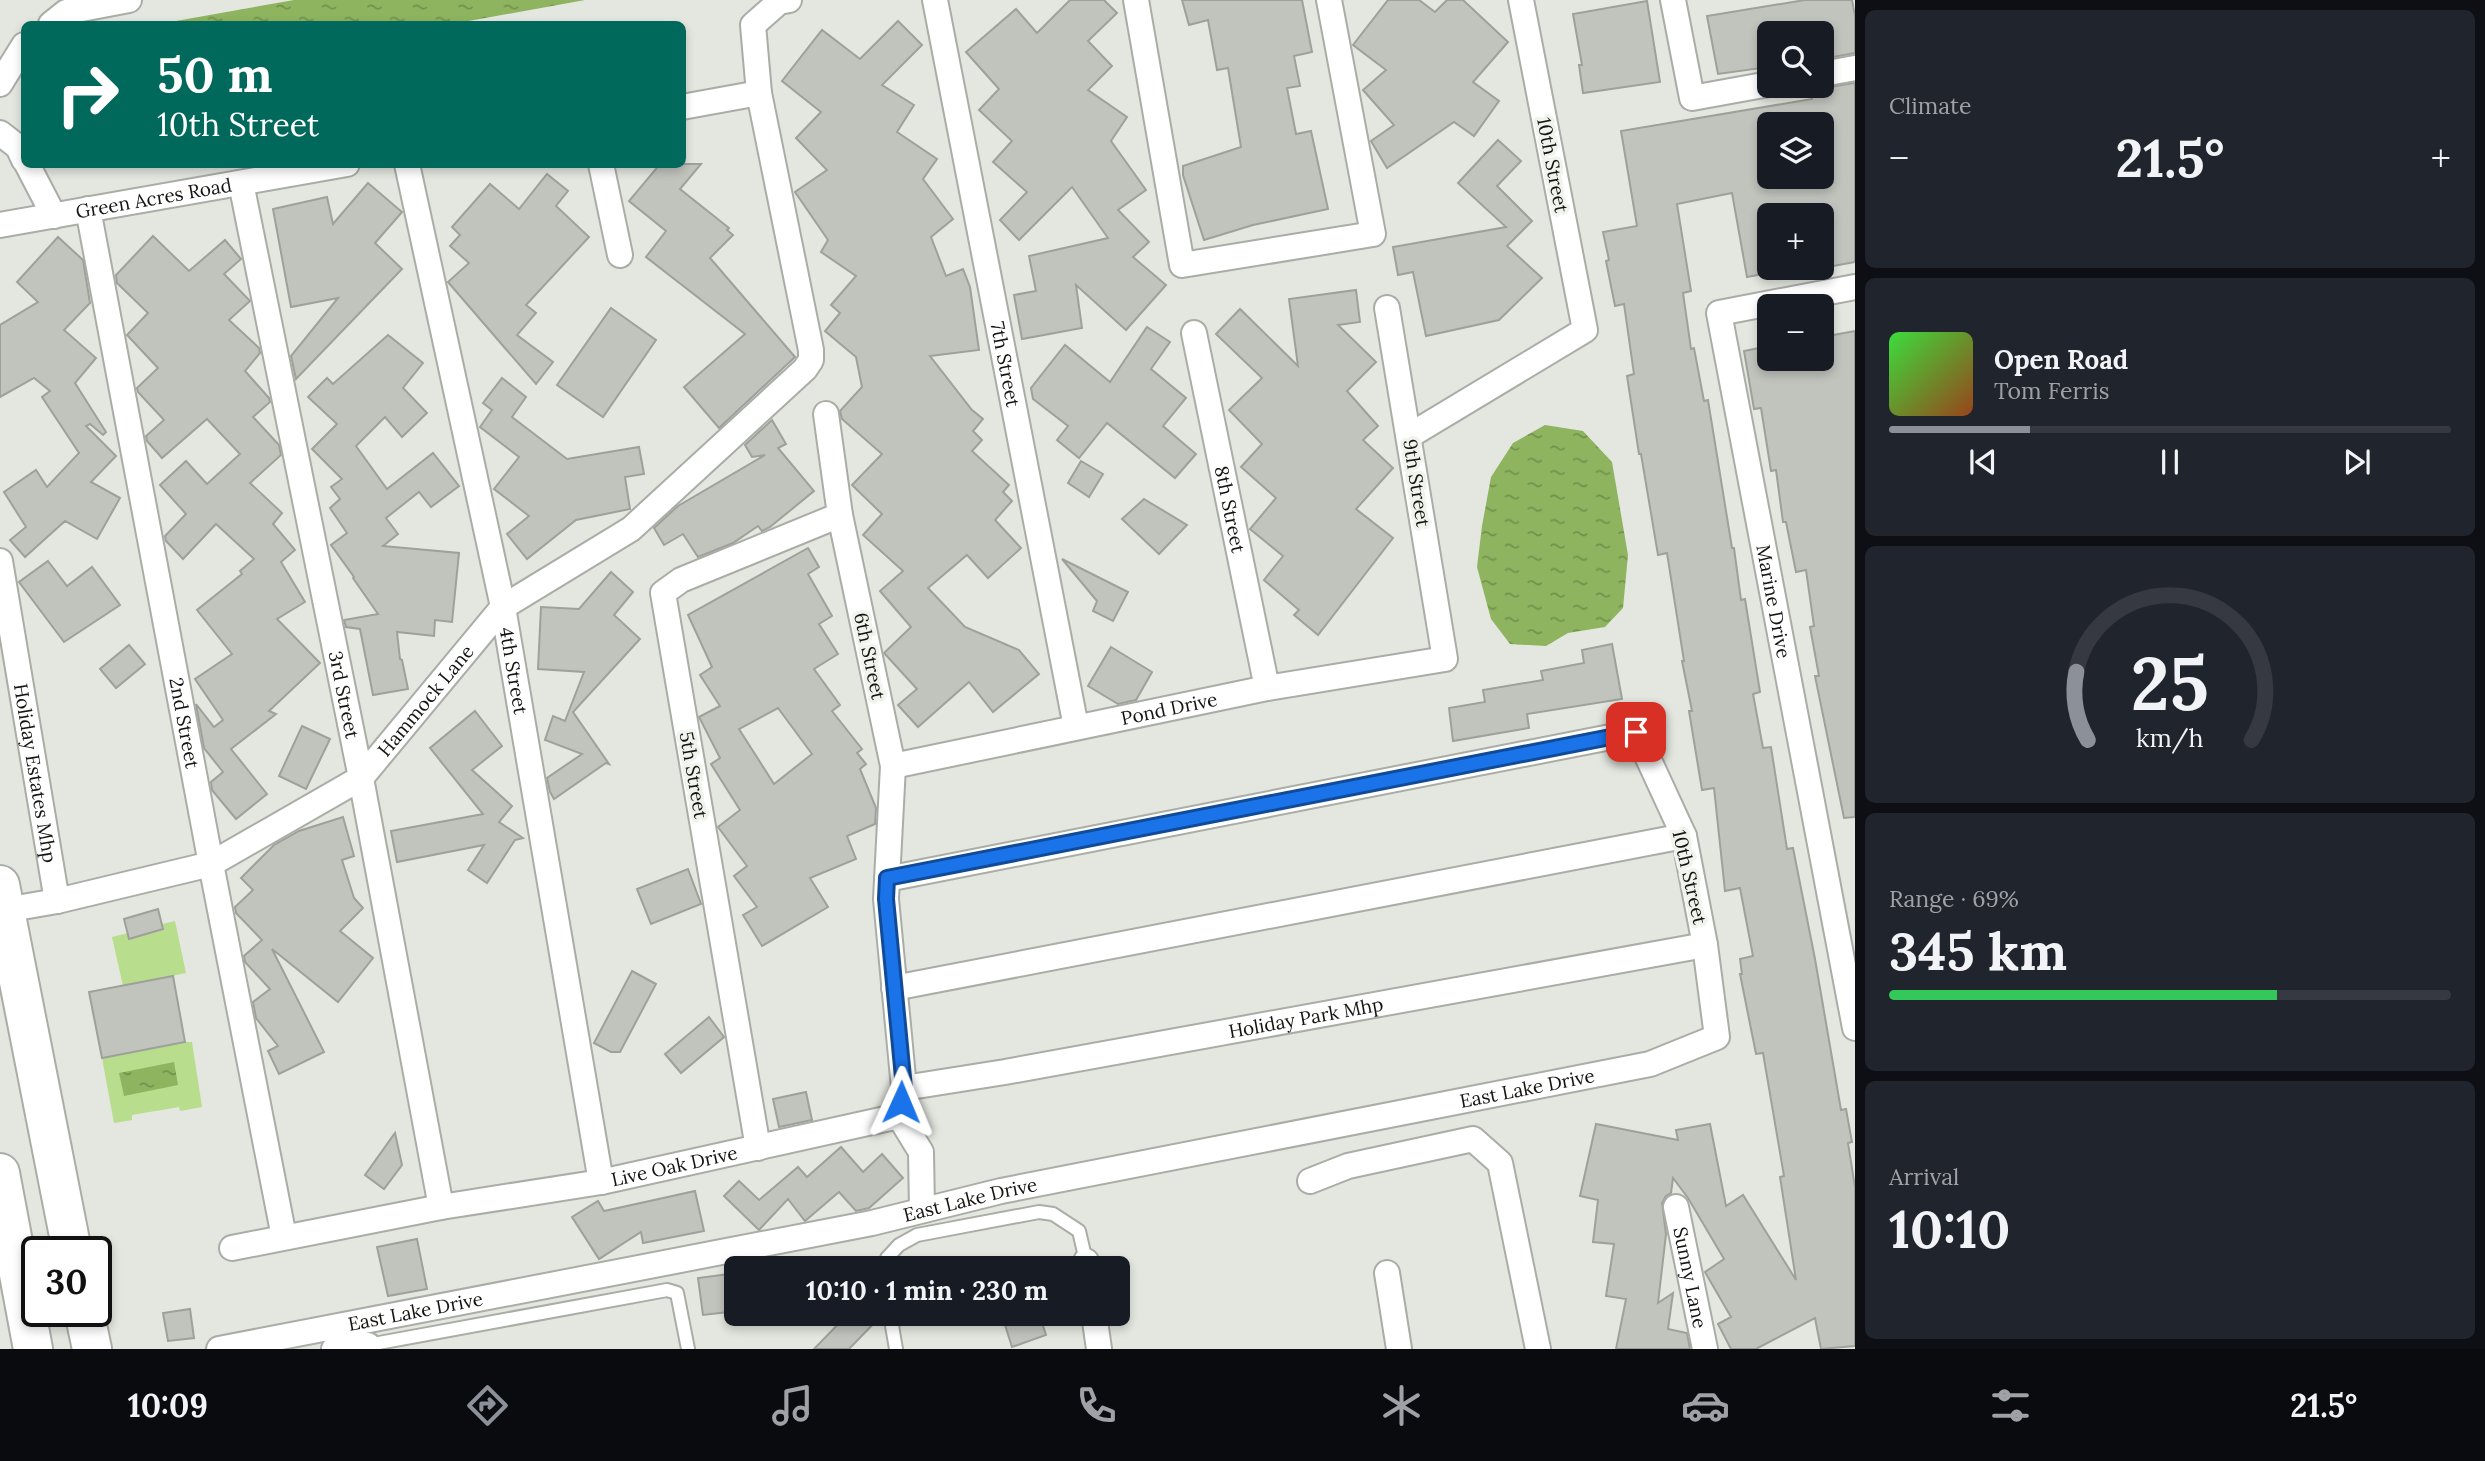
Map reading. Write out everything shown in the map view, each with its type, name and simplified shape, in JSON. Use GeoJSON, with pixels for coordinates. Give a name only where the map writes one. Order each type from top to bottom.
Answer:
{"type":"FeatureCollection","features":[{"type":"Feature","properties":{"kind":"main road"},"geometry":{"type":"LineString","coordinates":[[2,902],[69,1236]]}},
{"type":"Feature","properties":{"kind":"main road"},"geometry":{"type":"LineString","coordinates":[[0,1173],[33,1349]]}},
{"type":"Feature","properties":{"kind":"main road"},"geometry":{"type":"LineString","coordinates":[[87,1327],[92,1349]]}},
{"type":"Feature","properties":{"kind":"street"},"geometry":{"type":"LineString","coordinates":[[55,21],[66,12],[129,0]]}},
{"type":"Feature","properties":{"kind":"street"},"geometry":{"type":"LineString","coordinates":[[686,106],[759,93],[753,25],[779,2],[789,0]]}},
{"type":"Feature","properties":{"kind":"street","name":"7th Street"},"geometry":{"type":"LineString","coordinates":[[935,0],[1076,727]]}},
{"type":"Feature","properties":{"kind":"street"},"geometry":{"type":"LineString","coordinates":[[1136,0],[1182,265],[1373,234],[1329,0]]}},
{"type":"Feature","properties":{"kind":"street","name":"10th Street"},"geometry":{"type":"LineString","coordinates":[[1409,436],[1585,330],[1521,0]]}},
{"type":"Feature","properties":{"kind":"street"},"geometry":{"type":"LineString","coordinates":[[1673,0],[1692,98],[1757,86]]}},
{"type":"Feature","properties":{"kind":"street"},"geometry":{"type":"LineString","coordinates":[[0,84],[21,50]]}},
{"type":"Feature","properties":{"kind":"street"},"geometry":{"type":"LineString","coordinates":[[1834,72],[1855,68]]}},
{"type":"Feature","properties":{"kind":"street","name":"Hammock Lane"},"geometry":{"type":"LineString","coordinates":[[2,902],[57,901],[211,864],[361,778],[503,607],[631,529],[806,369],[811,360],[811,350],[759,93]]}},
{"type":"Feature","properties":{"kind":"street"},"geometry":{"type":"LineString","coordinates":[[0,133],[18,147],[21,154]]}},
{"type":"Feature","properties":{"kind":"street"},"geometry":{"type":"LineString","coordinates":[[29,168],[54,216]]}},
{"type":"Feature","properties":{"kind":"street","name":"Green Acres Road"},"geometry":{"type":"LineString","coordinates":[[0,225],[325,168]]}},
{"type":"Feature","properties":{"kind":"street","name":"4th Street"},"geometry":{"type":"LineString","coordinates":[[408,168],[503,607],[601,1182]]}},
{"type":"Feature","properties":{"kind":"street"},"geometry":{"type":"LineString","coordinates":[[602,168],[620,255]]}},
{"type":"Feature","properties":{"kind":"street","name":"3rd Street"},"geometry":{"type":"LineString","coordinates":[[241,183],[361,778],[441,1207]]}},
{"type":"Feature","properties":{"kind":"street","name":"2nd Street"},"geometry":{"type":"LineString","coordinates":[[88,209],[284,1237]]}},
{"type":"Feature","properties":{"kind":"street","name":"Marine Drive"},"geometry":{"type":"LineString","coordinates":[[1855,287],[1719,313],[1855,1028]]}},
{"type":"Feature","properties":{"kind":"street","name":"9th Street"},"geometry":{"type":"LineString","coordinates":[[1387,308],[1445,659]]}},
{"type":"Feature","properties":{"kind":"street","name":"8th Street"},"geometry":{"type":"LineString","coordinates":[[1194,332],[1267,688]]}},
{"type":"Feature","properties":{"kind":"street","name":"6th Street"},"geometry":{"type":"LineString","coordinates":[[826,414],[840,515],[893,766],[886,889]]}},
{"type":"Feature","properties":{"kind":"street","name":"5th Street"},"geometry":{"type":"LineString","coordinates":[[758,1148],[663,593],[681,580],[840,515]]}},
{"type":"Feature","properties":{"kind":"street","name":"Holiday Estates Mhp"},"geometry":{"type":"LineString","coordinates":[[0,561],[57,901]]}},
{"type":"Feature","properties":{"kind":"street","name":"Pond Drive"},"geometry":{"type":"LineString","coordinates":[[893,766],[1267,688],[1445,659]]}},
{"type":"Feature","properties":{"kind":"street","name":"10th Street"},"geometry":{"type":"LineString","coordinates":[[886,889],[1636,732],[1684,836],[1706,945],[1717,1037]]}},
{"type":"Feature","properties":{"kind":"street"},"geometry":{"type":"LineString","coordinates":[[894,988],[1684,836]]}},
{"type":"Feature","properties":{"kind":"street"},"geometry":{"type":"LineString","coordinates":[[886,889],[904,1088],[899,1116],[921,1152],[922,1210]]}},
{"type":"Feature","properties":{"kind":"street","name":"Holiday Park Mhp"},"geometry":{"type":"LineString","coordinates":[[904,1088],[1706,945]]}},
{"type":"Feature","properties":{"kind":"street","name":"East Lake Drive"},"geometry":{"type":"LineString","coordinates":[[219,1349],[872,1223],[1001,1191],[1650,1065],[1717,1037]]}},
{"type":"Feature","properties":{"kind":"street","name":"Live Oak Drive"},"geometry":{"type":"LineString","coordinates":[[232,1248],[441,1207],[601,1182],[899,1116]]}},
{"type":"Feature","properties":{"kind":"street"},"geometry":{"type":"LineString","coordinates":[[1310,1181],[1348,1166],[1474,1139],[1500,1163],[1538,1349]]}},
{"type":"Feature","properties":{"kind":"street","name":"Sunny Lane"},"geometry":{"type":"LineString","coordinates":[[1676,1206],[1705,1349]]}},
{"type":"Feature","properties":{"kind":"street"},"geometry":{"type":"LineString","coordinates":[[1387,1273],[1399,1349]]}},
{"type":"Feature","properties":{"kind":"street"},"geometry":{"type":"LineString","coordinates":[[1096,1326],[1099,1349]]}},
{"type":"Feature","properties":{"kind":"street"},"geometry":{"type":"LineString","coordinates":[[334,1349],[357,1345],[369,1347]]}},
{"type":"Feature","properties":{"kind":"lane"},"geometry":{"type":"LineString","coordinates":[[889,1256],[899,1245],[917,1235],[1039,1212],[1053,1213],[1079,1231],[1085,1256]]}},
{"type":"Feature","properties":{"kind":"lane"},"geometry":{"type":"LineString","coordinates":[[369,1347],[667,1290],[677,1293],[688,1349]]}},
{"type":"Feature","properties":{"kind":"lane"},"geometry":{"type":"LineString","coordinates":[[892,1326],[896,1349]]}},
{"type":"Feature","properties":{"kind":"shaded area"},"geometry":{"type":"Polygon","coordinates":[[[175,921],[186,973],[123,986],[112,937],[128,933],[130,939],[163,929],[162,924],[175,921]]]}},
{"type":"Feature","properties":{"kind":"shaded area"},"geometry":{"type":"Polygon","coordinates":[[[192,1042],[202,1107],[180,1111],[179,1107],[132,1115],[132,1120],[114,1123],[102,1058],[192,1042]]]}},
{"type":"Feature","properties":{"kind":"water"},"geometry":{"type":"Polygon","coordinates":[[[294,0],[585,0],[469,21],[176,21],[294,0]]]}},
{"type":"Feature","properties":{"kind":"water"},"geometry":{"type":"Polygon","coordinates":[[[1545,425],[1583,431],[1612,462],[1628,555],[1623,608],[1605,627],[1568,633],[1546,646],[1510,644],[1491,619],[1477,567],[1482,526],[1491,477],[1513,443],[1545,425]]]}},
{"type":"Feature","properties":{"kind":"water"},"geometry":{"type":"Polygon","coordinates":[[[174,1062],[178,1085],[124,1096],[119,1073],[174,1062]]]}},
{"type":"Feature","properties":{"kind":"building"},"geometry":{"type":"Polygon","coordinates":[[[1070,0],[1104,0],[1117,13],[1088,41],[1112,66],[1088,90],[1127,117],[1111,141],[1146,190],[1118,210],[1149,242],[1133,257],[1166,285],[1126,330],[1076,285],[1082,328],[1022,339],[1014,295],[1036,291],[1029,256],[1108,238],[1072,187],[1019,240],[1000,220],[1027,192],[993,162],[1012,141],[979,110],[999,89],[966,52],[1016,9],[1037,33],[1070,0]]]}},
{"type":"Feature","properties":{"kind":"building"},"geometry":{"type":"Polygon","coordinates":[[[1182,0],[1302,0],[1312,52],[1294,56],[1300,86],[1287,88],[1296,134],[1311,131],[1328,209],[1253,225],[1204,240],[1183,175],[1183,166],[1241,147],[1228,68],[1217,70],[1208,20],[1189,25],[1182,0]]]}},
{"type":"Feature","properties":{"kind":"building"},"geometry":{"type":"Polygon","coordinates":[[[1388,0],[1419,0],[1435,12],[1447,0],[1463,0],[1508,42],[1473,82],[1499,101],[1474,136],[1454,122],[1387,168],[1371,141],[1394,125],[1363,90],[1386,70],[1353,45],[1388,0]]]}},
{"type":"Feature","properties":{"kind":"building"},"geometry":{"type":"Polygon","coordinates":[[[1805,0],[1852,0],[1855,53],[1834,57],[1834,21],[1757,21],[1757,69],[1718,74],[1707,16],[1805,0]]]}},
{"type":"Feature","properties":{"kind":"building"},"geometry":{"type":"Polygon","coordinates":[[[1647,1],[1660,82],[1583,93],[1579,65],[1582,65],[1573,14],[1647,1]]]}},
{"type":"Feature","properties":{"kind":"building"},"geometry":{"type":"Polygon","coordinates":[[[898,21],[922,45],[882,85],[914,105],[897,132],[937,159],[923,179],[953,219],[931,237],[946,276],[963,269],[970,287],[979,350],[930,356],[972,410],[983,419],[973,431],[982,440],[972,451],[1009,485],[1003,492],[1012,501],[995,520],[1021,548],[988,578],[967,555],[928,588],[965,627],[1019,650],[1039,674],[993,712],[969,682],[918,727],[898,705],[917,689],[884,653],[911,627],[880,591],[903,571],[863,535],[882,514],[852,485],[882,454],[842,419],[840,411],[862,387],[856,357],[825,331],[840,313],[831,305],[856,276],[821,252],[828,240],[795,192],[827,170],[796,138],[821,112],[782,81],[822,30],[860,59],[898,21]]]}},
{"type":"Feature","properties":{"kind":"building"},"geometry":{"type":"Polygon","coordinates":[[[1855,83],[1855,262],[1834,266],[1834,203],[1757,203],[1757,275],[1747,277],[1732,193],[1677,204],[1691,291],[1683,293],[1691,349],[1694,348],[1704,401],[1708,400],[1741,600],[1745,599],[1760,692],[1753,694],[1763,748],[1771,747],[1787,849],[1793,848],[1841,1110],[1846,1109],[1852,1142],[1848,1143],[1855,1187],[1855,1346],[1821,1349],[1815,1318],[1756,1349],[1731,1349],[1718,1324],[1731,1317],[1705,1272],[1724,1259],[1673,1178],[1671,1193],[1662,1203],[1666,1234],[1658,1303],[1673,1293],[1668,1329],[1687,1333],[1690,1349],[1616,1349],[1626,1299],[1606,1296],[1614,1244],[1593,1242],[1598,1200],[1580,1196],[1596,1124],[1678,1140],[1676,1130],[1710,1124],[1726,1206],[1743,1195],[1796,1280],[1780,1177],[1784,1176],[1763,1053],[1756,1054],[1740,974],[1740,959],[1753,956],[1740,888],[1725,891],[1714,788],[1702,790],[1667,553],[1658,555],[1639,454],[1627,376],[1634,374],[1624,304],[1615,306],[1603,232],[1637,226],[1621,131],[1812,99],[1834,98],[1834,86],[1855,83]]]}},
{"type":"Feature","properties":{"kind":"building"},"geometry":{"type":"Polygon","coordinates":[[[1498,140],[1521,161],[1497,186],[1532,221],[1507,246],[1542,278],[1499,320],[1426,336],[1413,272],[1398,275],[1393,247],[1506,227],[1458,183],[1498,140]]]}},
{"type":"Feature","properties":{"kind":"building"},"geometry":{"type":"Polygon","coordinates":[[[686,164],[701,164],[680,189],[729,228],[727,230],[733,235],[710,258],[795,357],[719,428],[684,387],[745,334],[646,257],[666,231],[629,201],[657,168],[686,168],[686,164]]]}},
{"type":"Feature","properties":{"kind":"building"},"geometry":{"type":"Polygon","coordinates":[[[547,174],[568,191],[556,206],[589,237],[526,305],[536,313],[517,335],[553,362],[536,384],[448,282],[469,263],[450,246],[460,235],[452,227],[490,184],[519,209],[547,174]]]}},
{"type":"Feature","properties":{"kind":"building"},"geometry":{"type":"Polygon","coordinates":[[[368,183],[402,212],[375,243],[402,269],[296,379],[291,356],[338,298],[291,307],[273,209],[327,197],[333,224],[368,183]]]}},
{"type":"Feature","properties":{"kind":"building"},"geometry":{"type":"Polygon","coordinates":[[[153,236],[189,271],[225,240],[241,259],[224,274],[250,301],[229,320],[259,348],[260,353],[245,371],[270,402],[253,417],[279,445],[281,455],[250,483],[282,513],[273,524],[295,550],[281,562],[305,602],[277,619],[320,663],[269,711],[276,714],[231,749],[267,794],[236,819],[212,790],[211,782],[223,772],[204,748],[196,704],[214,727],[223,720],[195,679],[232,654],[197,610],[242,574],[240,571],[254,559],[216,524],[183,559],[166,541],[165,536],[186,514],[160,485],[186,461],[207,484],[240,454],[207,419],[162,458],[147,441],[146,436],[164,420],[137,388],[158,368],[127,335],[148,313],[117,283],[116,275],[153,236]]]}},
{"type":"Feature","properties":{"kind":"building"},"geometry":{"type":"Polygon","coordinates":[[[58,237],[83,260],[90,303],[64,330],[96,358],[75,383],[106,432],[103,435],[90,424],[86,426],[116,456],[91,482],[120,498],[97,539],[65,521],[25,557],[10,540],[26,527],[4,492],[36,470],[47,487],[79,453],[42,397],[50,391],[34,378],[0,397],[0,325],[38,302],[17,282],[58,237]]]}},
{"type":"Feature","properties":{"kind":"building"},"geometry":{"type":"Polygon","coordinates":[[[1356,290],[1360,322],[1338,325],[1376,362],[1347,391],[1378,426],[1363,440],[1393,468],[1356,509],[1393,538],[1318,635],[1294,615],[1299,610],[1264,580],[1283,556],[1250,529],[1276,498],[1241,467],[1262,444],[1229,410],[1262,378],[1216,334],[1240,309],[1298,366],[1289,299],[1356,290]]]}},
{"type":"Feature","properties":{"kind":"building"},"geometry":{"type":"Polygon","coordinates":[[[611,308],[656,340],[603,417],[557,385],[611,308]]]}},
{"type":"Feature","properties":{"kind":"building"},"geometry":{"type":"Polygon","coordinates":[[[1147,327],[1170,342],[1151,369],[1186,398],[1163,426],[1196,454],[1175,478],[1107,423],[1079,458],[1057,440],[1068,426],[1033,399],[1031,388],[1065,345],[1110,382],[1147,327]]]}},
{"type":"Feature","properties":{"kind":"building"},"geometry":{"type":"Polygon","coordinates":[[[1855,331],[1855,817],[1844,818],[1815,676],[1819,676],[1810,627],[1814,626],[1806,570],[1796,572],[1786,522],[1783,522],[1776,470],[1771,471],[1761,408],[1754,409],[1744,351],[1757,348],[1757,371],[1834,371],[1834,335],[1855,331]]]}},
{"type":"Feature","properties":{"kind":"building"},"geometry":{"type":"Polygon","coordinates":[[[388,335],[423,363],[403,388],[427,413],[402,437],[385,417],[356,446],[387,489],[433,453],[459,486],[431,507],[419,492],[386,518],[398,534],[383,546],[459,553],[452,622],[435,620],[434,636],[397,632],[400,659],[408,689],[373,695],[360,629],[346,627],[344,620],[378,614],[331,545],[347,533],[330,508],[340,499],[331,487],[342,479],[312,449],[337,424],[308,397],[327,378],[333,384],[388,335]]]}},
{"type":"Feature","properties":{"kind":"building"},"geometry":{"type":"Polygon","coordinates":[[[502,378],[526,397],[512,417],[567,459],[639,447],[644,474],[625,477],[630,509],[576,520],[527,559],[507,534],[529,516],[494,489],[519,457],[480,427],[492,410],[483,403],[502,378]]]}},
{"type":"Feature","properties":{"kind":"building"},"geometry":{"type":"Polygon","coordinates":[[[772,420],[786,444],[778,448],[814,491],[770,527],[762,531],[758,526],[733,543],[698,557],[683,534],[664,545],[654,528],[678,506],[765,455],[752,457],[745,445],[772,420]]]}},
{"type":"Feature","properties":{"kind":"building"},"geometry":{"type":"Polygon","coordinates":[[[1081,461],[1103,474],[1089,497],[1068,483],[1081,461]]]}},
{"type":"Feature","properties":{"kind":"building"},"geometry":{"type":"Polygon","coordinates":[[[1144,499],[1187,525],[1159,554],[1122,519],[1144,499]]]}},
{"type":"Feature","properties":{"kind":"building"},"geometry":{"type":"Polygon","coordinates":[[[808,548],[819,567],[808,574],[832,616],[819,624],[838,654],[814,669],[840,705],[832,711],[862,749],[857,753],[866,764],[860,769],[876,808],[875,824],[847,836],[856,859],[810,878],[828,907],[762,946],[743,915],[757,907],[734,876],[747,866],[718,827],[740,810],[711,764],[720,758],[699,717],[720,706],[700,675],[712,667],[688,615],[808,548]],[[778,708],[739,729],[774,784],[812,754],[778,708]]]}},
{"type":"Feature","properties":{"kind":"building"},"geometry":{"type":"Polygon","coordinates":[[[1062,559],[1128,592],[1113,621],[1093,611],[1097,601],[1062,559]]]}},
{"type":"Feature","properties":{"kind":"building"},"geometry":{"type":"Polygon","coordinates":[[[48,561],[67,586],[92,567],[120,605],[64,642],[19,582],[48,561]]]}},
{"type":"Feature","properties":{"kind":"building"},"geometry":{"type":"Polygon","coordinates":[[[611,572],[633,592],[614,615],[640,639],[573,712],[609,764],[606,763],[554,799],[547,778],[582,754],[545,740],[553,716],[565,721],[584,672],[538,669],[541,607],[579,609],[611,572]]]}},
{"type":"Feature","properties":{"kind":"building"},"geometry":{"type":"Polygon","coordinates":[[[1612,644],[1622,699],[1527,714],[1529,728],[1453,741],[1449,708],[1485,702],[1483,690],[1543,680],[1541,671],[1584,663],[1582,650],[1612,644]]]}},
{"type":"Feature","properties":{"kind":"building"},"geometry":{"type":"Polygon","coordinates":[[[129,645],[145,664],[116,688],[100,669],[129,645]]]}},
{"type":"Feature","properties":{"kind":"building"},"geometry":{"type":"Polygon","coordinates":[[[1111,647],[1152,672],[1136,700],[1118,704],[1088,686],[1111,647]]]}},
{"type":"Feature","properties":{"kind":"building"},"geometry":{"type":"Polygon","coordinates":[[[475,711],[502,746],[472,770],[512,806],[499,822],[523,838],[515,840],[487,883],[468,870],[484,845],[397,862],[391,831],[483,814],[430,748],[475,711]]]}},
{"type":"Feature","properties":{"kind":"building"},"geometry":{"type":"Polygon","coordinates":[[[302,726],[330,739],[306,789],[279,776],[302,726]]]}},
{"type":"Feature","properties":{"kind":"building"},"geometry":{"type":"Polygon","coordinates":[[[343,817],[354,856],[342,860],[354,898],[363,908],[340,931],[373,958],[338,1002],[272,949],[324,1052],[279,1074],[268,1051],[278,1046],[256,1018],[253,1002],[270,989],[245,962],[244,956],[262,940],[236,913],[235,907],[253,890],[241,878],[274,845],[299,831],[343,817]]]}},
{"type":"Feature","properties":{"kind":"building"},"geometry":{"type":"Polygon","coordinates":[[[688,869],[701,904],[651,924],[637,889],[688,869]]]}},
{"type":"Feature","properties":{"kind":"building"},"geometry":{"type":"Polygon","coordinates":[[[158,909],[163,929],[129,939],[124,919],[158,909]]]}},
{"type":"Feature","properties":{"kind":"building"},"geometry":{"type":"Polygon","coordinates":[[[632,971],[656,984],[620,1052],[611,1052],[594,1043],[632,971]]]}},
{"type":"Feature","properties":{"kind":"building"},"geometry":{"type":"Polygon","coordinates":[[[173,976],[185,1042],[102,1058],[89,992],[173,976]]]}},
{"type":"Feature","properties":{"kind":"building"},"geometry":{"type":"Polygon","coordinates":[[[709,1017],[724,1037],[681,1073],[665,1054],[709,1017]]]}},
{"type":"Feature","properties":{"kind":"building"},"geometry":{"type":"Polygon","coordinates":[[[806,1092],[812,1120],[779,1127],[773,1099],[806,1092]]]}},
{"type":"Feature","properties":{"kind":"building"},"geometry":{"type":"Polygon","coordinates":[[[395,1133],[402,1165],[384,1189],[365,1175],[395,1133]]]}},
{"type":"Feature","properties":{"kind":"building"},"geometry":{"type":"Polygon","coordinates":[[[841,1147],[863,1172],[882,1154],[903,1178],[869,1208],[856,1211],[839,1192],[805,1221],[788,1199],[759,1230],[724,1196],[739,1181],[759,1200],[798,1167],[807,1177],[841,1147]]]}},
{"type":"Feature","properties":{"kind":"building"},"geometry":{"type":"Polygon","coordinates":[[[695,1191],[704,1231],[643,1243],[641,1232],[599,1259],[572,1217],[598,1201],[604,1211],[695,1191]]]}},
{"type":"Feature","properties":{"kind":"building"},"geometry":{"type":"Polygon","coordinates":[[[417,1239],[427,1289],[388,1296],[377,1247],[417,1239]]]}},
{"type":"Feature","properties":{"kind":"building"},"geometry":{"type":"Polygon","coordinates":[[[724,1275],[724,1313],[703,1315],[698,1278],[724,1275]]]}},
{"type":"Feature","properties":{"kind":"building"},"geometry":{"type":"Polygon","coordinates":[[[190,1309],[194,1338],[168,1341],[163,1313],[190,1309]]]}},
{"type":"Feature","properties":{"kind":"building"},"geometry":{"type":"Polygon","coordinates":[[[836,1326],[871,1326],[849,1349],[814,1349],[836,1326]]]}},
{"type":"Feature","properties":{"kind":"building"},"geometry":{"type":"Polygon","coordinates":[[[1005,1326],[1043,1326],[1046,1335],[1012,1347],[1005,1326]]]}},
{"type":"Feature","properties":{"kind":"route"},"geometry":{"type":"LineString","coordinates":[[901,1102],[904,1088],[886,899],[887,878],[1636,732]]}}]}
